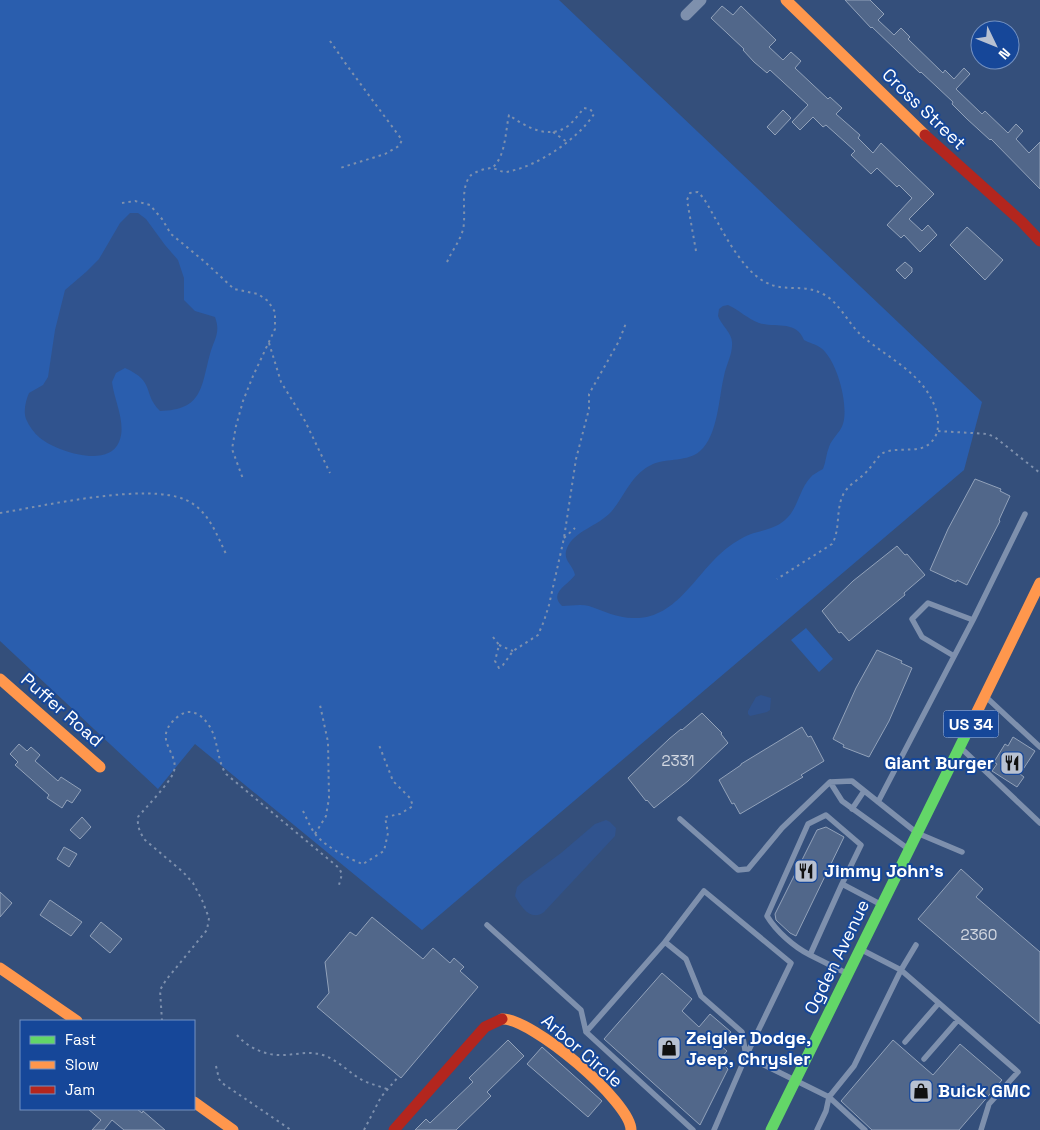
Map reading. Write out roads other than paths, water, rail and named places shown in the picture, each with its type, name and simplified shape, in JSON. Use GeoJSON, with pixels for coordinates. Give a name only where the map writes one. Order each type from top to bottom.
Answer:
{"type":"FeatureCollection","features":[{"type":"Feature","properties":{"kind":"street"},"geometry":{"type":"LineString","coordinates":[[686,15],[701,0]]}},
{"type":"Feature","properties":{"kind":"street","name":"Cross Street"},"geometry":{"type":"LineString","coordinates":[[786,0],[939,149],[1021,221],[1040,241]]}},
{"type":"Feature","properties":{"kind":"street","name":"Ogden Avenue"},"geometry":{"type":"LineString","coordinates":[[771,1130],[1040,583]]}},
{"type":"Feature","properties":{"kind":"street","name":"Puffer Road"},"geometry":{"type":"LineString","coordinates":[[0,680],[100,767]]}},
{"type":"Feature","properties":{"kind":"street"},"geometry":{"type":"LineString","coordinates":[[0,968],[76,1020]]}},
{"type":"Feature","properties":{"kind":"street","name":"Arbor Circle"},"geometry":{"type":"LineString","coordinates":[[394,1130],[485,1027],[503,1018],[515,1020],[535,1030],[568,1057],[605,1091],[631,1124],[631,1130]]}},
{"type":"Feature","properties":{"kind":"street"},"geometry":{"type":"LineString","coordinates":[[195,1103],[233,1130]]}},
{"type":"Feature","properties":{"kind":"lane"},"geometry":{"type":"LineString","coordinates":[[878,802],[973,620],[1025,514]]}},
{"type":"Feature","properties":{"kind":"lane"},"geometry":{"type":"LineString","coordinates":[[954,656],[922,637],[912,620],[928,603],[973,620]]}},
{"type":"Feature","properties":{"kind":"lane"},"geometry":{"type":"LineString","coordinates":[[984,696],[1040,748]]}},
{"type":"Feature","properties":{"kind":"lane"},"geometry":{"type":"LineString","coordinates":[[960,746],[1040,823]]}},
{"type":"Feature","properties":{"kind":"lane"},"geometry":{"type":"LineString","coordinates":[[680,819],[738,870],[748,869],[782,828],[830,782],[852,781],[917,833],[962,852]]}},
{"type":"Feature","properties":{"kind":"lane"},"geometry":{"type":"LineString","coordinates":[[830,782],[842,802],[909,850]]}},
{"type":"Feature","properties":{"kind":"lane"},"geometry":{"type":"LineString","coordinates":[[852,809],[864,791]]}},
{"type":"Feature","properties":{"kind":"lane"},"geometry":{"type":"LineString","coordinates":[[810,955],[861,845],[826,815],[808,824],[768,916],[773,925],[803,951],[810,955],[848,974]]}},
{"type":"Feature","properties":{"kind":"lane"},"geometry":{"type":"LineString","coordinates":[[842,884],[882,905]]}},
{"type":"Feature","properties":{"kind":"lane"},"geometry":{"type":"LineString","coordinates":[[586,1032],[665,942],[704,891],[791,963],[746,1056],[717,1129]]}},
{"type":"Feature","properties":{"kind":"lane"},"geometry":{"type":"LineString","coordinates":[[486,925],[581,1010],[586,1032],[692,1130]]}},
{"type":"Feature","properties":{"kind":"lane"},"geometry":{"type":"LineString","coordinates":[[665,942],[686,959],[701,996],[742,1032],[746,1056]]}},
{"type":"Feature","properties":{"kind":"lane"},"geometry":{"type":"LineString","coordinates":[[817,1130],[830,1097],[854,1066],[901,970],[916,945]]}},
{"type":"Feature","properties":{"kind":"lane"},"geometry":{"type":"LineString","coordinates":[[860,949],[901,970],[1018,1072],[989,1104],[981,1130]]}},
{"type":"Feature","properties":{"kind":"lane"},"geometry":{"type":"LineString","coordinates":[[906,1042],[938,1004]]}},
{"type":"Feature","properties":{"kind":"lane"},"geometry":{"type":"LineString","coordinates":[[924,1059],[958,1020]]}},
{"type":"Feature","properties":{"kind":"lane"},"geometry":{"type":"LineString","coordinates":[[746,1056],[830,1097],[865,1130]]}},
{"type":"Feature","properties":{"kind":"place","name":"Giant Burger"},"geometry":{"type":"Point","coordinates":[1012,763]}},
{"type":"Feature","properties":{"kind":"place","name":"Jimmy John's"},"geometry":{"type":"Point","coordinates":[806,871]}},
{"type":"Feature","properties":{"kind":"place","name":"Zeigler Dodge, Jeep, Chrysler"},"geometry":{"type":"Point","coordinates":[669,1048]}},
{"type":"Feature","properties":{"kind":"place","name":"Buick GMC"},"geometry":{"type":"Point","coordinates":[921,1091]}}]}
